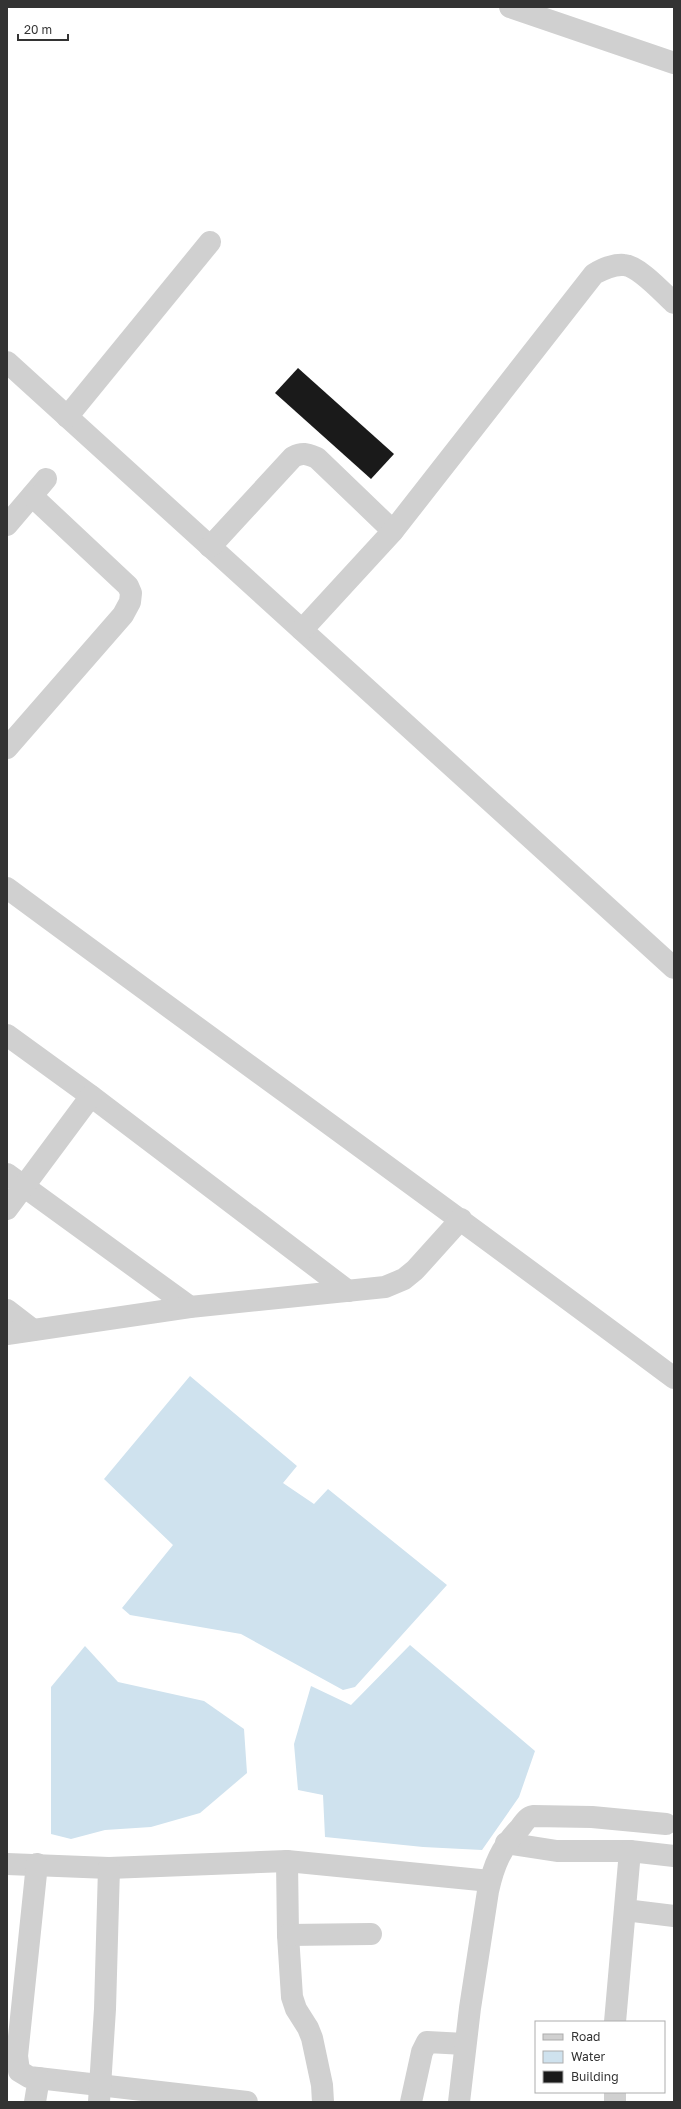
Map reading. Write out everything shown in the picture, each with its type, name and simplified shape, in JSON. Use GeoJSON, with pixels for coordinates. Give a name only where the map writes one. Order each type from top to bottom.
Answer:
{"type":"FeatureCollection","features":[{"type":"Feature","properties":{"kind":"street"},"geometry":{"type":"LineString","coordinates":[[510,7],[674,62]]}},
{"type":"Feature","properties":{"kind":"street"},"geometry":{"type":"LineString","coordinates":[[67,417],[210,242]]}},
{"type":"Feature","properties":{"kind":"street"},"geometry":{"type":"LineString","coordinates":[[302,630],[393,530],[594,274],[607,268],[625,265],[644,275],[674,303]]}},
{"type":"Feature","properties":{"kind":"street"},"geometry":{"type":"LineString","coordinates":[[7,362],[674,968]]}},
{"type":"Feature","properties":{"kind":"street"},"geometry":{"type":"LineString","coordinates":[[210,547],[293,457],[305,453],[317,458],[393,530]]}},
{"type":"Feature","properties":{"kind":"street"},"geometry":{"type":"LineString","coordinates":[[7,525],[46,479]]}},
{"type":"Feature","properties":{"kind":"street"},"geometry":{"type":"LineString","coordinates":[[7,748],[110,632],[123,615],[130,602],[132,593],[128,586],[32,496]]}},
{"type":"Feature","properties":{"kind":"street"},"geometry":{"type":"LineString","coordinates":[[7,888],[210,1038],[461,1219],[674,1378]]}},
{"type":"Feature","properties":{"kind":"street"},"geometry":{"type":"LineString","coordinates":[[7,1035],[91,1096],[348,1291]]}},
{"type":"Feature","properties":{"kind":"street"},"geometry":{"type":"LineString","coordinates":[[7,1209],[91,1096]]}},
{"type":"Feature","properties":{"kind":"street"},"geometry":{"type":"LineString","coordinates":[[7,1174],[190,1307]]}},
{"type":"Feature","properties":{"kind":"street"},"geometry":{"type":"LineString","coordinates":[[7,1334],[190,1307],[385,1286],[404,1279],[415,1270],[461,1219]]}},
{"type":"Feature","properties":{"kind":"street"},"geometry":{"type":"LineString","coordinates":[[7,1310],[34,1330]]}},
{"type":"Feature","properties":{"kind":"street"},"geometry":{"type":"LineString","coordinates":[[459,2102],[465,2044],[490,1881],[500,1851],[527,1819],[533,1816],[592,1818],[666,1824]]}},
{"type":"Feature","properties":{"kind":"street"},"geometry":{"type":"LineString","coordinates":[[506,1843],[557,1851],[630,1852],[674,1856]]}},
{"type":"Feature","properties":{"kind":"street"},"geometry":{"type":"LineString","coordinates":[[615,2021],[630,1852]]}},
{"type":"Feature","properties":{"kind":"street"},"geometry":{"type":"LineString","coordinates":[[7,1864],[109,1868],[287,1861],[490,1881]]}},
{"type":"Feature","properties":{"kind":"street"},"geometry":{"type":"LineString","coordinates":[[287,1861],[288,1935],[292,1997],[296,2009],[308,2028],[312,2038],[322,2085],[323,2102]]}},
{"type":"Feature","properties":{"kind":"street"},"geometry":{"type":"LineString","coordinates":[[37,1864],[16,2065],[22,2074],[99,2094],[247,2102]]}},
{"type":"Feature","properties":{"kind":"street"},"geometry":{"type":"LineString","coordinates":[[99,2094],[105,2009],[109,1868]]}},
{"type":"Feature","properties":{"kind":"street"},"geometry":{"type":"LineString","coordinates":[[625,1910],[674,1916]]}},
{"type":"Feature","properties":{"kind":"street"},"geometry":{"type":"LineString","coordinates":[[288,1935],[371,1934]]}},
{"type":"Feature","properties":{"kind":"street"},"geometry":{"type":"LineString","coordinates":[[412,2102],[422,2052],[426,2042],[431,2040],[465,2044]]}},
{"type":"Feature","properties":{"kind":"street"},"geometry":{"type":"LineString","coordinates":[[35,2102],[38,2078]]}},
{"type":"Feature","properties":{"kind":"water"},"geometry":{"type":"Polygon","coordinates":[[[190,1376],[297,1466],[283,1483],[314,1504],[328,1489],[447,1585],[355,1687],[343,1690],[241,1634],[130,1615],[122,1608],[173,1545],[104,1479],[190,1376]]]}},
{"type":"Feature","properties":{"kind":"water"},"geometry":{"type":"Polygon","coordinates":[[[410,1645],[535,1751],[519,1797],[482,1850],[423,1847],[325,1837],[323,1795],[298,1790],[294,1744],[311,1686],[351,1705],[410,1645]]]}},
{"type":"Feature","properties":{"kind":"water"},"geometry":{"type":"Polygon","coordinates":[[[85,1646],[118,1682],[204,1701],[244,1729],[247,1773],[200,1813],[151,1827],[105,1830],[71,1839],[51,1834],[51,1687],[85,1646]]]}},
{"type":"Feature","properties":{"kind":"building"},"geometry":{"type":"Polygon","coordinates":[[[298,368],[394,454],[371,479],[275,393],[298,368]]]}}]}
